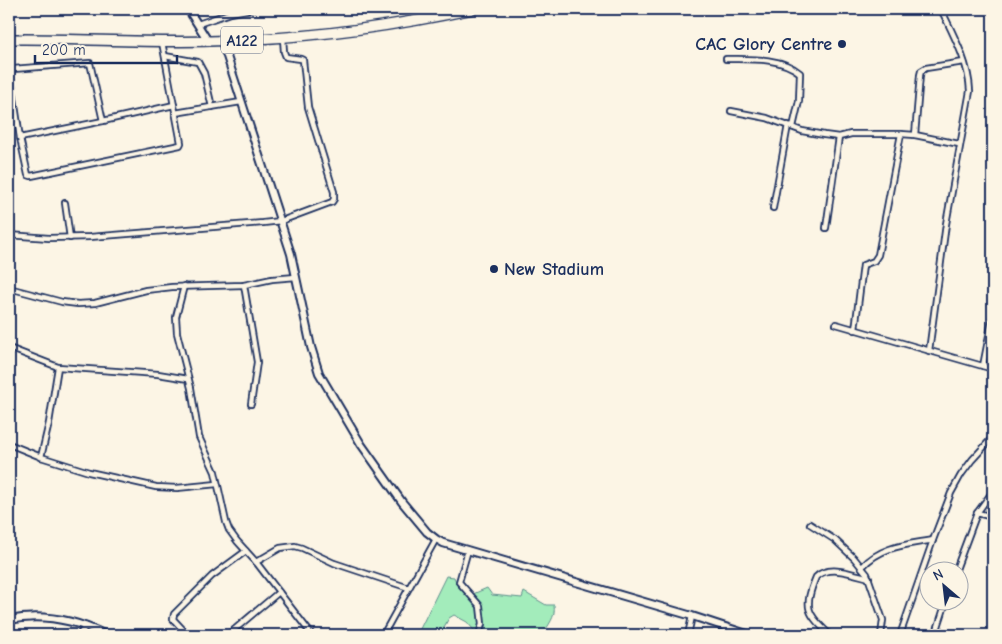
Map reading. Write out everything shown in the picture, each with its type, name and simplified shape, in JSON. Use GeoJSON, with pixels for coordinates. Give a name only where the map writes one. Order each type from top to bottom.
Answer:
{"type":"FeatureCollection","features":[{"type":"Feature","properties":{"kind":"highway","name":"A122"},"geometry":{"type":"LineString","coordinates":[[9,39],[208,42],[283,38],[374,28],[473,9]]}},
{"type":"Feature","properties":{"kind":"main road"},"geometry":{"type":"LineString","coordinates":[[188,9],[208,42]]}},
{"type":"Feature","properties":{"kind":"main road"},"geometry":{"type":"LineString","coordinates":[[222,41],[240,102],[291,254],[311,347],[319,372],[343,415],[376,466],[427,532],[436,539],[468,550],[750,635]]}},
{"type":"Feature","properties":{"kind":"main road"},"geometry":{"type":"LineString","coordinates":[[9,620],[34,617],[64,620],[86,626],[106,635]]}},
{"type":"Feature","properties":{"kind":"street"},"geometry":{"type":"LineString","coordinates":[[198,24],[230,13],[252,9]]}},
{"type":"Feature","properties":{"kind":"street"},"geometry":{"type":"LineString","coordinates":[[929,351],[946,224],[970,91],[970,82],[964,62],[941,9]]}},
{"type":"Feature","properties":{"kind":"street"},"geometry":{"type":"LineString","coordinates":[[9,235],[70,238],[152,233],[281,221],[329,204],[334,199],[334,196],[308,106],[303,60],[286,58],[283,38]]}},
{"type":"Feature","properties":{"kind":"street"},"geometry":{"type":"LineString","coordinates":[[103,121],[91,66],[88,62],[11,70],[20,138],[28,175],[31,176],[177,147],[181,142],[162,42]]}},
{"type":"Feature","properties":{"kind":"street"},"geometry":{"type":"LineString","coordinates":[[165,56],[198,62],[204,73],[212,107]]}},
{"type":"Feature","properties":{"kind":"street"},"geometry":{"type":"LineString","coordinates":[[726,59],[774,62],[798,71],[801,76],[799,101],[791,126],[773,208]]}},
{"type":"Feature","properties":{"kind":"street"},"geometry":{"type":"LineString","coordinates":[[915,134],[921,71],[926,68],[964,62]]}},
{"type":"Feature","properties":{"kind":"street"},"geometry":{"type":"LineString","coordinates":[[175,113],[240,102]]}},
{"type":"Feature","properties":{"kind":"street"},"geometry":{"type":"LineString","coordinates":[[20,138],[174,105]]}},
{"type":"Feature","properties":{"kind":"street"},"geometry":{"type":"LineString","coordinates":[[731,111],[767,118],[813,134],[839,137],[851,134],[915,134],[959,144]]}},
{"type":"Feature","properties":{"kind":"street"},"geometry":{"type":"LineString","coordinates":[[9,126],[18,124]]}},
{"type":"Feature","properties":{"kind":"street"},"geometry":{"type":"LineString","coordinates":[[855,330],[863,265],[874,261],[878,255],[902,134]]}},
{"type":"Feature","properties":{"kind":"street"},"geometry":{"type":"LineString","coordinates":[[826,228],[839,137]]}},
{"type":"Feature","properties":{"kind":"street"},"geometry":{"type":"LineString","coordinates":[[65,202],[70,238]]}},
{"type":"Feature","properties":{"kind":"street"},"geometry":{"type":"LineString","coordinates":[[9,288],[62,302],[78,304],[95,303],[146,290],[184,286],[244,284],[296,277]]}},
{"type":"Feature","properties":{"kind":"street"},"geometry":{"type":"LineString","coordinates":[[244,284],[257,362],[251,404]]}},
{"type":"Feature","properties":{"kind":"street"},"geometry":{"type":"LineString","coordinates":[[184,286],[176,324],[199,438],[215,472],[230,530],[312,635]]}},
{"type":"Feature","properties":{"kind":"street"},"geometry":{"type":"LineString","coordinates":[[983,366],[993,315]]}},
{"type":"Feature","properties":{"kind":"street"},"geometry":{"type":"LineString","coordinates":[[836,324],[993,369]]}},
{"type":"Feature","properties":{"kind":"street"},"geometry":{"type":"LineString","coordinates":[[9,348],[58,367],[158,374],[188,379]]}},
{"type":"Feature","properties":{"kind":"street"},"geometry":{"type":"LineString","coordinates":[[41,457],[50,423],[58,367]]}},
{"type":"Feature","properties":{"kind":"street"},"geometry":{"type":"LineString","coordinates":[[900,635],[948,500],[961,475],[993,437]]}},
{"type":"Feature","properties":{"kind":"street"},"geometry":{"type":"LineString","coordinates":[[9,444],[41,457],[89,472],[156,487],[176,488],[217,484]]}},
{"type":"Feature","properties":{"kind":"street"},"geometry":{"type":"LineString","coordinates":[[959,562],[969,530],[977,513],[993,491]]}},
{"type":"Feature","properties":{"kind":"street"},"geometry":{"type":"LineString","coordinates":[[977,513],[993,517]]}},
{"type":"Feature","properties":{"kind":"street"},"geometry":{"type":"LineString","coordinates":[[810,524],[835,540],[862,567],[869,578],[883,620],[881,635]]}},
{"type":"Feature","properties":{"kind":"street"},"geometry":{"type":"LineString","coordinates":[[383,635],[436,539]]}},
{"type":"Feature","properties":{"kind":"street"},"geometry":{"type":"LineString","coordinates":[[862,567],[872,557],[885,549],[933,540]]}},
{"type":"Feature","properties":{"kind":"street"},"geometry":{"type":"LineString","coordinates":[[256,562],[280,548],[295,546],[334,563],[409,588]]}},
{"type":"Feature","properties":{"kind":"street"},"geometry":{"type":"LineString","coordinates":[[468,550],[459,582],[480,606],[482,624],[479,635]]}},
{"type":"Feature","properties":{"kind":"street"},"geometry":{"type":"LineString","coordinates":[[188,635],[173,619],[174,614],[212,576],[246,551]]}},
{"type":"Feature","properties":{"kind":"street"},"geometry":{"type":"LineString","coordinates":[[830,635],[813,618],[808,606],[816,578],[820,574],[830,571],[869,578]]}},
{"type":"Feature","properties":{"kind":"street"},"geometry":{"type":"LineString","coordinates":[[228,635],[279,592]]}},
{"type":"Feature","properties":{"kind":"street"},"geometry":{"type":"LineString","coordinates":[[937,635],[943,612]]}},
{"type":"Feature","properties":{"kind":"street"},"geometry":{"type":"LineString","coordinates":[[688,635],[692,616]]}},
{"type":"Feature","properties":{"kind":"street"},"geometry":{"type":"LineString","coordinates":[[79,635],[86,626]]}},
{"type":"Feature","properties":{"kind":"street"},"geometry":{"type":"LineString","coordinates":[[990,635],[993,627]]}},
{"type":"Feature","properties":{"kind":"green space"},"geometry":{"type":"Polygon","coordinates":[[[446,576],[454,577],[457,584],[471,598],[473,594],[487,588],[492,595],[522,598],[524,592],[546,605],[554,605],[553,617],[543,635],[478,635],[467,622],[454,615],[449,618],[444,627],[447,635],[417,635],[446,576]]]}},
{"type":"Feature","properties":{"kind":"place","name":"CAC Glory Centre"},"geometry":{"type":"Point","coordinates":[842,44]}},
{"type":"Feature","properties":{"kind":"place","name":"New Stadium"},"geometry":{"type":"Point","coordinates":[494,269]}}]}
